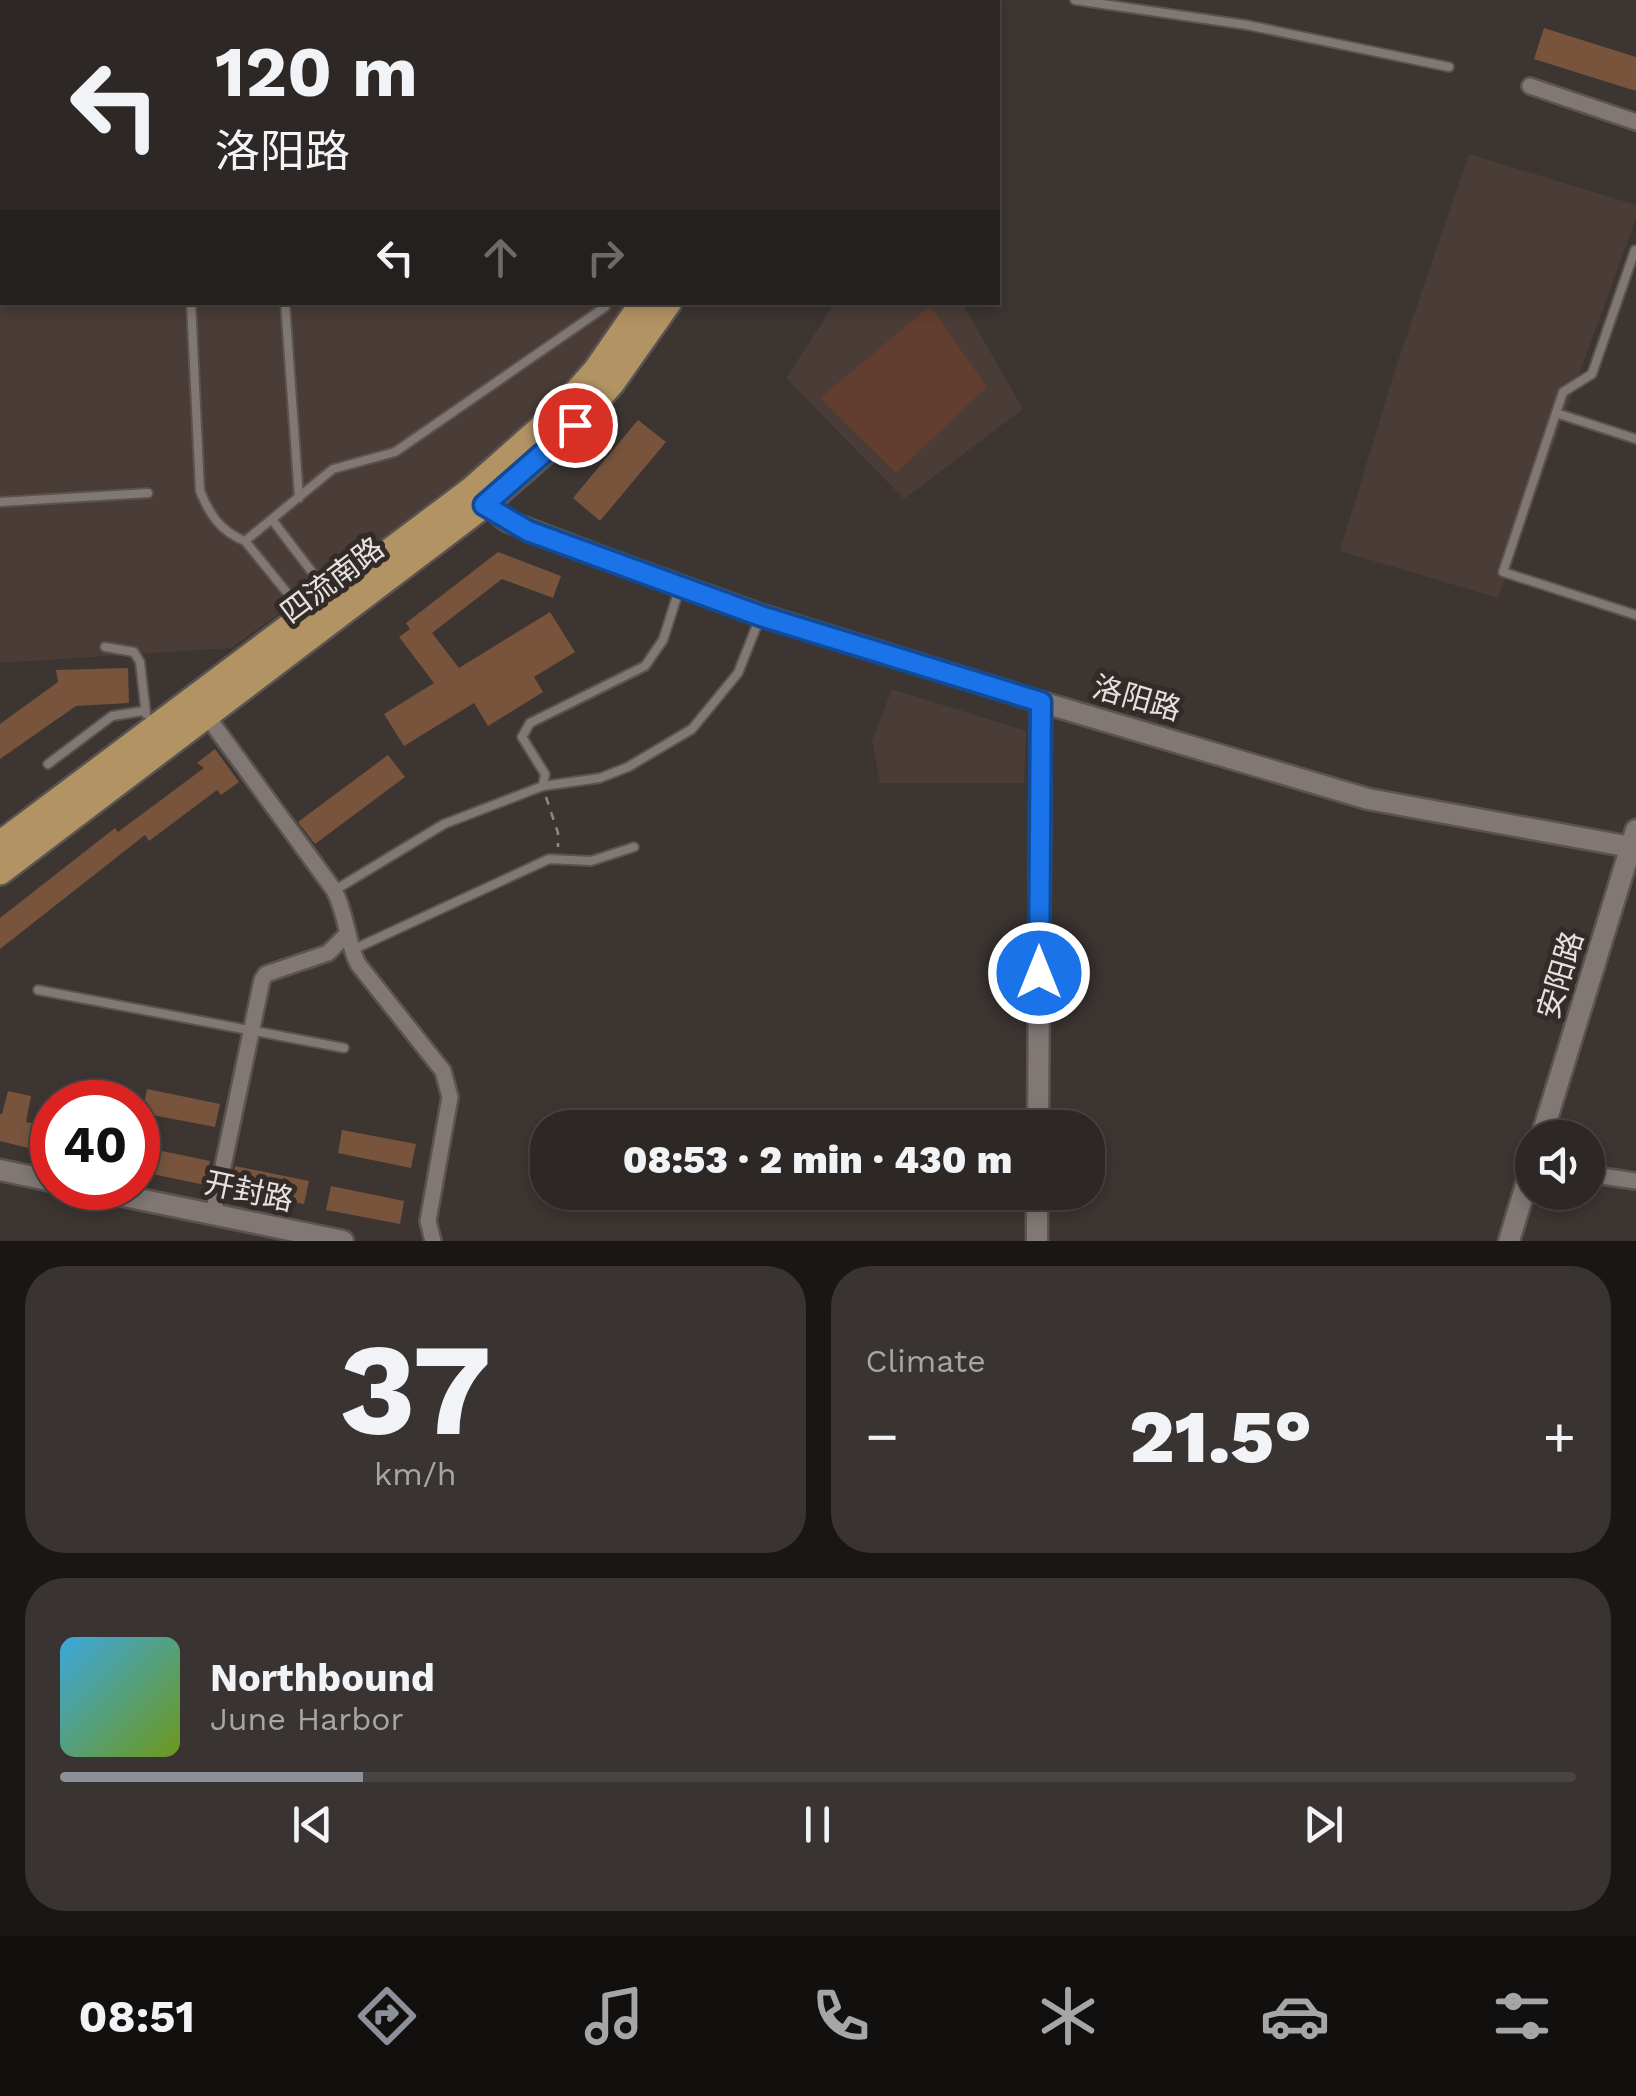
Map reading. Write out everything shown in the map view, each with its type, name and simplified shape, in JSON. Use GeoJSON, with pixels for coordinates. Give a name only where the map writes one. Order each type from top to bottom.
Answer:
{"type":"FeatureCollection","features":[{"type":"Feature","properties":{"kind":"main road","name":"四流南路"},"geometry":{"type":"LineString","coordinates":[[477,498],[596,370],[642,305]]}},
{"type":"Feature","properties":{"kind":"main road","name":"四流南路"},"geometry":{"type":"LineString","coordinates":[[0,872],[208,716],[337,604],[575,425],[612,383],[667,305]]}},
{"type":"Feature","properties":{"kind":"main road","name":"四流南路"},"geometry":{"type":"LineString","coordinates":[[1,841],[150,719],[312,624]]}},
{"type":"Feature","properties":{"kind":"street"},"geometry":{"type":"LineString","coordinates":[[1530,86],[1636,122]]}},
{"type":"Feature","properties":{"kind":"street","name":"洛阳路"},"geometry":{"type":"LineString","coordinates":[[477,498],[528,531],[761,616],[1041,702],[1368,799],[1634,842]]}},
{"type":"Feature","properties":{"kind":"street"},"geometry":{"type":"LineString","coordinates":[[1038,1110],[1041,702]]}},
{"type":"Feature","properties":{"kind":"street"},"geometry":{"type":"LineString","coordinates":[[208,716],[334,890],[343,908],[358,964],[443,1071],[450,1098],[428,1221],[433,1241]]}},
{"type":"Feature","properties":{"kind":"street","name":"安阳路"},"geometry":{"type":"LineString","coordinates":[[1547,1120],[1634,842]]}},
{"type":"Feature","properties":{"kind":"street"},"geometry":{"type":"LineString","coordinates":[[213,1214],[262,980],[266,974],[350,942]]}},
{"type":"Feature","properties":{"kind":"street"},"geometry":{"type":"LineString","coordinates":[[0,1170],[30,1176]]}},
{"type":"Feature","properties":{"kind":"street"},"geometry":{"type":"LineString","coordinates":[[1605,1176],[1636,1181]]}},
{"type":"Feature","properties":{"kind":"street","name":"开封路"},"geometry":{"type":"LineString","coordinates":[[160,1203],[342,1241]]}},
{"type":"Feature","properties":{"kind":"street"},"geometry":{"type":"LineString","coordinates":[[1037,1210],[1037,1241]]}},
{"type":"Feature","properties":{"kind":"street"},"geometry":{"type":"LineString","coordinates":[[1509,1241],[1518,1210]]}},
{"type":"Feature","properties":{"kind":"lane"},"geometry":{"type":"LineString","coordinates":[[1074,0],[1246,25],[1450,66]]}},
{"type":"Feature","properties":{"kind":"lane"},"geometry":{"type":"LineString","coordinates":[[1635,250],[1592,374],[1563,392],[1502,572],[1636,615]]}},
{"type":"Feature","properties":{"kind":"lane"},"geometry":{"type":"LineString","coordinates":[[191,305],[200,491],[210,516],[231,536],[245,541],[312,624]]}},
{"type":"Feature","properties":{"kind":"lane"},"geometry":{"type":"LineString","coordinates":[[285,305],[300,498]]}},
{"type":"Feature","properties":{"kind":"lane"},"geometry":{"type":"LineString","coordinates":[[245,541],[334,470],[395,452],[606,305]]}},
{"type":"Feature","properties":{"kind":"lane"},"geometry":{"type":"LineString","coordinates":[[1556,413],[1636,438]]}},
{"type":"Feature","properties":{"kind":"lane"},"geometry":{"type":"LineString","coordinates":[[0,502],[148,494]]}},
{"type":"Feature","properties":{"kind":"lane"},"geometry":{"type":"LineString","coordinates":[[273,520],[337,604]]}},
{"type":"Feature","properties":{"kind":"lane"},"geometry":{"type":"LineString","coordinates":[[543,786],[544,774],[522,737],[530,723],[645,666],[663,640],[681,586]]}},
{"type":"Feature","properties":{"kind":"lane"},"geometry":{"type":"LineString","coordinates":[[334,890],[444,824],[543,786],[600,778],[628,768],[692,729],[738,673],[761,616]]}},
{"type":"Feature","properties":{"kind":"lane"},"geometry":{"type":"LineString","coordinates":[[48,764],[112,716],[150,719],[140,662],[134,652],[105,647]]}},
{"type":"Feature","properties":{"kind":"lane"},"geometry":{"type":"LineString","coordinates":[[350,942],[549,859],[582,862],[634,847]]}},
{"type":"Feature","properties":{"kind":"lane"},"geometry":{"type":"LineString","coordinates":[[38,990],[344,1048]]}},
{"type":"Feature","properties":{"kind":"path"},"geometry":{"type":"LineString","coordinates":[[543,786],[558,833],[558,847],[549,859]]}},
{"type":"Feature","properties":{"kind":"shaded area"},"geometry":{"type":"Polygon","coordinates":[[[1469,154],[1636,205],[1636,218],[1498,598],[1340,551],[1395,370],[1469,154]]]}},
{"type":"Feature","properties":{"kind":"shaded area"},"geometry":{"type":"Polygon","coordinates":[[[0,305],[627,305],[612,330],[493,461],[231,648],[0,663],[0,305]]]}},
{"type":"Feature","properties":{"kind":"shaded area"},"geometry":{"type":"Polygon","coordinates":[[[834,305],[963,305],[1023,409],[904,499],[786,378],[834,305]]]}},
{"type":"Feature","properties":{"kind":"shaded area"},"geometry":{"type":"Polygon","coordinates":[[[930,306],[987,387],[896,473],[820,398],[930,306]]]}},
{"type":"Feature","properties":{"kind":"shaded area"},"geometry":{"type":"Polygon","coordinates":[[[892,689],[1026,731],[1024,783],[880,783],[872,741],[892,689]]]}},
{"type":"Feature","properties":{"kind":"building"},"geometry":{"type":"Polygon","coordinates":[[[1544,28],[1636,57],[1636,91],[1534,59],[1544,28]]]}},
{"type":"Feature","properties":{"kind":"building"},"geometry":{"type":"Polygon","coordinates":[[[638,420],[666,442],[600,521],[573,498],[638,420]]]}},
{"type":"Feature","properties":{"kind":"building"},"geometry":{"type":"Polygon","coordinates":[[[498,552],[561,576],[553,598],[502,579],[432,633],[459,668],[550,612],[575,652],[534,677],[543,692],[488,726],[474,703],[404,746],[384,714],[434,683],[399,637],[410,629],[406,623],[498,552]]]}},
{"type":"Feature","properties":{"kind":"building"},"geometry":{"type":"Polygon","coordinates":[[[128,668],[129,703],[76,706],[0,759],[0,724],[58,682],[56,670],[128,668]]]}},
{"type":"Feature","properties":{"kind":"building"},"geometry":{"type":"Polygon","coordinates":[[[215,749],[239,782],[221,795],[217,790],[149,841],[145,835],[0,949],[0,918],[115,828],[118,832],[204,768],[197,763],[215,749]]]}},
{"type":"Feature","properties":{"kind":"building"},"geometry":{"type":"Polygon","coordinates":[[[388,755],[405,777],[315,844],[298,822],[388,755]]]}},
{"type":"Feature","properties":{"kind":"building"},"geometry":{"type":"Polygon","coordinates":[[[8,1091],[30,1096],[26,1122],[30,1123],[30,1148],[0,1141],[8,1091]]]}},
{"type":"Feature","properties":{"kind":"building"},"geometry":{"type":"Polygon","coordinates":[[[160,1092],[220,1104],[215,1127],[160,1116],[160,1092]]]}},
{"type":"Feature","properties":{"kind":"building"},"geometry":{"type":"Polygon","coordinates":[[[342,1130],[416,1144],[411,1168],[338,1153],[342,1130]]]}},
{"type":"Feature","properties":{"kind":"building"},"geometry":{"type":"Polygon","coordinates":[[[160,1151],[210,1161],[205,1185],[160,1176],[160,1151]]]}},
{"type":"Feature","properties":{"kind":"building"},"geometry":{"type":"Polygon","coordinates":[[[235,1166],[309,1181],[304,1204],[231,1190],[235,1166]]]}},
{"type":"Feature","properties":{"kind":"building"},"geometry":{"type":"Polygon","coordinates":[[[331,1186],[404,1201],[400,1224],[326,1210],[331,1186]]]}},
{"type":"Feature","properties":{"kind":"route"},"geometry":{"type":"LineString","coordinates":[[575,425],[484,505],[528,531],[761,616],[1041,702],[1039,973]]}}]}
